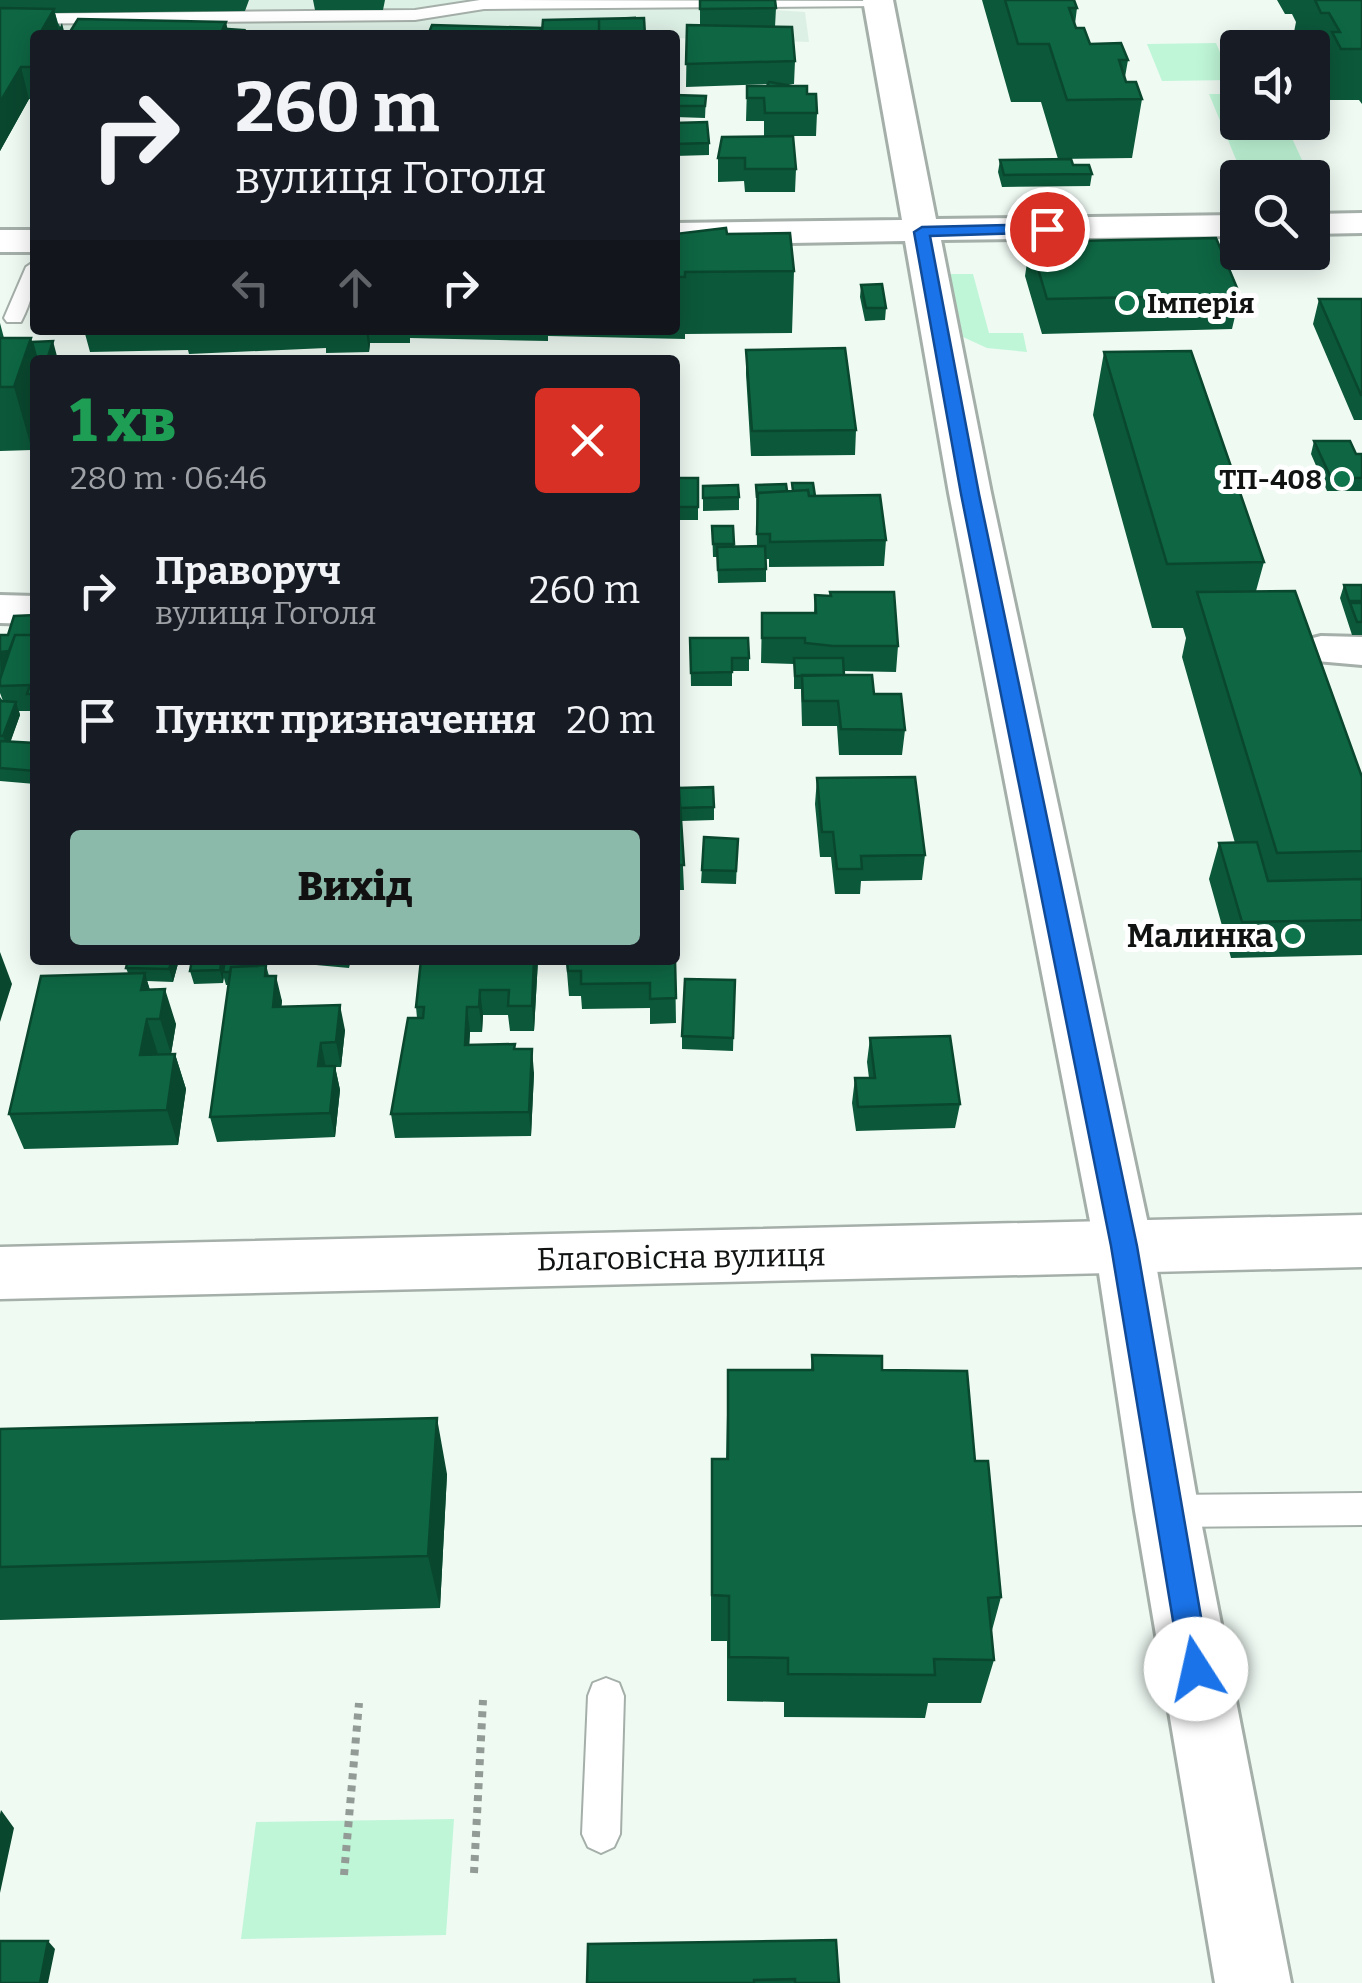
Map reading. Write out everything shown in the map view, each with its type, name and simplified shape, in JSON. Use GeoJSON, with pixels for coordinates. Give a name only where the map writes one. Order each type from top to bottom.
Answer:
{"type":"FeatureCollection","features":[{"type":"Feature","properties":{"kind":"main road","name":"Благовісна вулиця"},"geometry":{"type":"LineString","coordinates":[[0,1273],[1362,1241]]}},
{"type":"Feature","properties":{"kind":"street"},"geometry":{"type":"LineString","coordinates":[[878,1],[970,494],[1124,1246],[1167,1512],[1253,1983]]}},
{"type":"Feature","properties":{"kind":"street"},"geometry":{"type":"LineString","coordinates":[[1330,224],[1362,223]]}},
{"type":"Feature","properties":{"kind":"street"},"geometry":{"type":"LineString","coordinates":[[680,234],[1220,225]]}},
{"type":"Feature","properties":{"kind":"street"},"geometry":{"type":"LineString","coordinates":[[0,241],[30,241]]}},
{"type":"Feature","properties":{"kind":"street"},"geometry":{"type":"LineString","coordinates":[[0,610],[30,610]]}},
{"type":"Feature","properties":{"kind":"lane"},"geometry":{"type":"LineString","coordinates":[[0,19],[301,8],[415,15],[478,2],[878,1]]}},
{"type":"Feature","properties":{"kind":"lane"},"geometry":{"type":"LineString","coordinates":[[14,318],[30,278]]}},
{"type":"Feature","properties":{"kind":"lane"},"geometry":{"type":"LineString","coordinates":[[1167,1512],[1362,1509]]}},
{"type":"Feature","properties":{"kind":"lane"},"geometry":{"type":"LineString","coordinates":[[601,1834],[606,1696]]}},
{"type":"Feature","properties":{"kind":"path"},"geometry":{"type":"LineString","coordinates":[[474,1873],[484,1700]]}},
{"type":"Feature","properties":{"kind":"path"},"geometry":{"type":"LineString","coordinates":[[344,1875],[360,1703]]}},
{"type":"Feature","properties":{"kind":"shaded area"},"geometry":{"type":"Polygon","coordinates":[[[0,0],[771,0],[774,10],[805,12],[809,42],[680,38],[680,30],[16,33],[0,0]]]}},
{"type":"Feature","properties":{"kind":"green space"},"geometry":{"type":"Polygon","coordinates":[[[1216,43],[1220,80],[1162,81],[1147,44],[1216,43]]]}},
{"type":"Feature","properties":{"kind":"green space"},"geometry":{"type":"Polygon","coordinates":[[[1209,94],[1220,94],[1220,121],[1209,94]]]}},
{"type":"Feature","properties":{"kind":"green space"},"geometry":{"type":"Polygon","coordinates":[[[1228,140],[1293,140],[1302,160],[1236,160],[1228,140]]]}},
{"type":"Feature","properties":{"kind":"green space"},"geometry":{"type":"Polygon","coordinates":[[[950,274],[973,274],[989,333],[1023,333],[1027,352],[987,348],[963,337],[950,274]]]}},
{"type":"Feature","properties":{"kind":"green space"},"geometry":{"type":"Polygon","coordinates":[[[454,1819],[446,1935],[241,1939],[256,1822],[454,1819]]]}},
{"type":"Feature","properties":{"kind":"building"},"geometry":{"type":"Polygon","coordinates":[[[700,0],[775,0],[776,8],[700,9],[700,0]]]}},
{"type":"Feature","properties":{"kind":"building"},"geometry":{"type":"Polygon","coordinates":[[[1005,0],[1074,0],[1077,8],[1069,8],[1076,28],[1084,28],[1090,44],[1121,43],[1128,60],[1119,60],[1126,82],[1136,82],[1142,99],[1067,100],[1049,44],[1018,44],[1005,0]]]}},
{"type":"Feature","properties":{"kind":"building"},"geometry":{"type":"Polygon","coordinates":[[[1315,0],[1362,0],[1362,49],[1341,49],[1332,32],[1340,32],[1329,13],[1321,13],[1315,0]]]}},
{"type":"Feature","properties":{"kind":"building"},"geometry":{"type":"Polygon","coordinates":[[[0,8],[54,9],[42,30],[30,30],[30,67],[21,67],[0,102],[0,8]]]}},
{"type":"Feature","properties":{"kind":"building"},"geometry":{"type":"Polygon","coordinates":[[[636,18],[599,19],[599,30],[542,30],[543,20],[636,18]]]}},
{"type":"Feature","properties":{"kind":"building"},"geometry":{"type":"Polygon","coordinates":[[[644,18],[645,30],[599,30],[599,19],[644,18]]]}},
{"type":"Feature","properties":{"kind":"building"},"geometry":{"type":"Polygon","coordinates":[[[78,19],[226,22],[222,30],[71,30],[78,19]]]}},
{"type":"Feature","properties":{"kind":"building"},"geometry":{"type":"Polygon","coordinates":[[[432,25],[541,28],[540,30],[430,30],[432,25]]]}},
{"type":"Feature","properties":{"kind":"building"},"geometry":{"type":"Polygon","coordinates":[[[687,25],[792,27],[795,61],[686,64],[687,25]]]}},
{"type":"Feature","properties":{"kind":"building"},"geometry":{"type":"Polygon","coordinates":[[[747,86],[807,86],[807,94],[816,94],[817,113],[765,113],[764,98],[747,98],[747,86]]]}},
{"type":"Feature","properties":{"kind":"building"},"geometry":{"type":"Polygon","coordinates":[[[680,95],[706,96],[705,106],[680,106],[680,95]]]}},
{"type":"Feature","properties":{"kind":"building"},"geometry":{"type":"Polygon","coordinates":[[[707,122],[709,143],[680,144],[680,123],[707,122]]]}},
{"type":"Feature","properties":{"kind":"building"},"geometry":{"type":"Polygon","coordinates":[[[793,136],[796,169],[745,169],[745,158],[718,158],[722,137],[793,136]]]}},
{"type":"Feature","properties":{"kind":"building"},"geometry":{"type":"Polygon","coordinates":[[[1071,159],[1073,165],[1089,165],[1092,174],[1004,175],[1000,160],[1071,159]]]}},
{"type":"Feature","properties":{"kind":"building"},"geometry":{"type":"Polygon","coordinates":[[[726,228],[727,234],[790,233],[794,271],[685,272],[685,277],[680,277],[680,233],[726,228]]]}},
{"type":"Feature","properties":{"kind":"building"},"geometry":{"type":"Polygon","coordinates":[[[1216,238],[1220,270],[1229,270],[1240,295],[1047,299],[1030,242],[1216,238]]]}},
{"type":"Feature","properties":{"kind":"building"},"geometry":{"type":"Polygon","coordinates":[[[882,284],[886,308],[866,308],[861,285],[882,284]]]}},
{"type":"Feature","properties":{"kind":"building"},"geometry":{"type":"Polygon","coordinates":[[[1319,299],[1362,299],[1362,395],[1361,395],[1319,299]]]}},
{"type":"Feature","properties":{"kind":"building"},"geometry":{"type":"Polygon","coordinates":[[[0,338],[31,338],[14,387],[0,387],[0,338]]]}},
{"type":"Feature","properties":{"kind":"building"},"geometry":{"type":"Polygon","coordinates":[[[53,341],[49,355],[36,355],[32,342],[53,341]]]}},
{"type":"Feature","properties":{"kind":"building"},"geometry":{"type":"Polygon","coordinates":[[[845,348],[856,430],[752,431],[746,350],[845,348]]]}},
{"type":"Feature","properties":{"kind":"building"},"geometry":{"type":"Polygon","coordinates":[[[1191,351],[1264,562],[1167,564],[1104,352],[1191,351]]]}},
{"type":"Feature","properties":{"kind":"building"},"geometry":{"type":"Polygon","coordinates":[[[1314,441],[1350,441],[1356,454],[1362,454],[1362,478],[1331,478],[1314,441]]]}},
{"type":"Feature","properties":{"kind":"building"},"geometry":{"type":"Polygon","coordinates":[[[680,478],[698,478],[698,507],[680,507],[680,478]]]}},
{"type":"Feature","properties":{"kind":"building"},"geometry":{"type":"Polygon","coordinates":[[[792,483],[813,483],[815,496],[809,496],[808,490],[793,491],[792,483]]]}},
{"type":"Feature","properties":{"kind":"building"},"geometry":{"type":"Polygon","coordinates":[[[786,484],[787,491],[758,493],[757,498],[756,485],[786,484]]]}},
{"type":"Feature","properties":{"kind":"building"},"geometry":{"type":"Polygon","coordinates":[[[738,485],[739,497],[703,498],[703,486],[738,485]]]}},
{"type":"Feature","properties":{"kind":"building"},"geometry":{"type":"Polygon","coordinates":[[[808,490],[809,496],[880,495],[886,540],[770,542],[770,534],[757,534],[758,493],[808,490]]]}},
{"type":"Feature","properties":{"kind":"building"},"geometry":{"type":"Polygon","coordinates":[[[712,526],[733,526],[734,544],[713,544],[712,526]]]}},
{"type":"Feature","properties":{"kind":"building"},"geometry":{"type":"Polygon","coordinates":[[[765,546],[766,569],[718,570],[717,547],[765,546]]]}},
{"type":"Feature","properties":{"kind":"building"},"geometry":{"type":"Polygon","coordinates":[[[1344,585],[1362,585],[1362,601],[1349,601],[1344,585]]]}},
{"type":"Feature","properties":{"kind":"building"},"geometry":{"type":"Polygon","coordinates":[[[1295,591],[1362,777],[1362,851],[1277,853],[1197,592],[1295,591]]]}},
{"type":"Feature","properties":{"kind":"building"},"geometry":{"type":"Polygon","coordinates":[[[830,592],[894,592],[898,646],[833,646],[805,643],[805,638],[762,638],[762,613],[816,613],[815,595],[831,596],[830,592]]]}},
{"type":"Feature","properties":{"kind":"building"},"geometry":{"type":"Polygon","coordinates":[[[1350,603],[1362,603],[1362,622],[1357,622],[1350,603]]]}},
{"type":"Feature","properties":{"kind":"building"},"geometry":{"type":"Polygon","coordinates":[[[30,615],[30,635],[15,635],[9,651],[1,652],[0,657],[0,635],[8,635],[14,616],[30,615]]]}},
{"type":"Feature","properties":{"kind":"building"},"geometry":{"type":"Polygon","coordinates":[[[15,635],[30,635],[30,685],[0,686],[15,635]]]}},
{"type":"Feature","properties":{"kind":"building"},"geometry":{"type":"Polygon","coordinates":[[[690,638],[748,638],[749,658],[732,658],[732,672],[691,673],[690,638]]]}},
{"type":"Feature","properties":{"kind":"building"},"geometry":{"type":"Polygon","coordinates":[[[794,658],[843,658],[844,675],[795,676],[794,658]]]}},
{"type":"Feature","properties":{"kind":"building"},"geometry":{"type":"Polygon","coordinates":[[[802,675],[872,675],[874,694],[901,694],[905,730],[841,729],[838,701],[803,701],[802,675]]]}},
{"type":"Feature","properties":{"kind":"building"},"geometry":{"type":"Polygon","coordinates":[[[0,701],[16,702],[3,736],[0,736],[0,701]]]}},
{"type":"Feature","properties":{"kind":"building"},"geometry":{"type":"Polygon","coordinates":[[[0,741],[30,743],[30,771],[0,768],[0,741]]]}},
{"type":"Feature","properties":{"kind":"building"},"geometry":{"type":"Polygon","coordinates":[[[915,777],[925,855],[861,856],[862,869],[837,869],[833,832],[822,832],[817,778],[915,777]]]}},
{"type":"Feature","properties":{"kind":"building"},"geometry":{"type":"Polygon","coordinates":[[[713,787],[714,807],[680,808],[680,788],[713,787]]]}},
{"type":"Feature","properties":{"kind":"building"},"geometry":{"type":"Polygon","coordinates":[[[680,804],[684,865],[680,865],[680,804]]]}},
{"type":"Feature","properties":{"kind":"building"},"geometry":{"type":"Polygon","coordinates":[[[704,837],[738,839],[736,871],[702,870],[704,837]]]}},
{"type":"Feature","properties":{"kind":"building"},"geometry":{"type":"Polygon","coordinates":[[[1257,842],[1268,881],[1362,879],[1362,920],[1242,922],[1219,843],[1257,842]]]}},
{"type":"Feature","properties":{"kind":"building"},"geometry":{"type":"Polygon","coordinates":[[[127,965],[170,965],[169,969],[126,968],[127,965]]]}},
{"type":"Feature","properties":{"kind":"building"},"geometry":{"type":"Polygon","coordinates":[[[191,965],[221,965],[220,970],[190,971],[191,965]]]}},
{"type":"Feature","properties":{"kind":"building"},"geometry":{"type":"Polygon","coordinates":[[[224,965],[258,965],[231,967],[230,972],[223,972],[224,965]]]}},
{"type":"Feature","properties":{"kind":"building"},"geometry":{"type":"Polygon","coordinates":[[[266,965],[265,976],[276,976],[273,1007],[340,1005],[336,1042],[321,1043],[318,1066],[335,1066],[330,1113],[210,1117],[231,967],[266,965]]]}},
{"type":"Feature","properties":{"kind":"building"},"geometry":{"type":"Polygon","coordinates":[[[420,965],[534,965],[532,1006],[508,1006],[509,990],[480,990],[479,1007],[467,1007],[465,1045],[515,1044],[514,1049],[532,1049],[529,1112],[391,1114],[408,1018],[423,1018],[424,1007],[416,1007],[420,965]]]}},
{"type":"Feature","properties":{"kind":"building"},"geometry":{"type":"Polygon","coordinates":[[[567,965],[675,965],[676,998],[650,999],[650,983],[581,984],[581,971],[568,971],[567,965]]]}},
{"type":"Feature","properties":{"kind":"building"},"geometry":{"type":"Polygon","coordinates":[[[145,973],[141,990],[165,989],[160,1019],[147,1019],[140,1055],[175,1054],[167,1110],[9,1114],[41,976],[145,973]]]}},
{"type":"Feature","properties":{"kind":"building"},"geometry":{"type":"Polygon","coordinates":[[[685,979],[735,980],[733,1038],[682,1036],[685,979]]]}},
{"type":"Feature","properties":{"kind":"building"},"geometry":{"type":"Polygon","coordinates":[[[950,1036],[960,1104],[858,1107],[855,1078],[875,1078],[870,1038],[950,1036]]]}},
{"type":"Feature","properties":{"kind":"building"},"geometry":{"type":"Polygon","coordinates":[[[812,1355],[882,1356],[882,1370],[967,1371],[975,1461],[988,1461],[1001,1597],[988,1598],[994,1660],[934,1659],[935,1675],[788,1674],[788,1658],[729,1657],[729,1596],[712,1595],[712,1459],[728,1459],[728,1370],[813,1370],[812,1355]]]}},
{"type":"Feature","properties":{"kind":"building"},"geometry":{"type":"Polygon","coordinates":[[[437,1418],[428,1556],[0,1567],[0,1429],[437,1418]]]}},
{"type":"Feature","properties":{"kind":"building"},"geometry":{"type":"Polygon","coordinates":[[[836,1940],[839,1983],[795,1983],[795,1979],[754,1983],[587,1983],[588,1944],[836,1940]]]}},
{"type":"Feature","properties":{"kind":"building"},"geometry":{"type":"Polygon","coordinates":[[[0,1941],[48,1941],[40,1983],[0,1983],[0,1941]]]}},
{"type":"Feature","properties":{"kind":"place","name":"Імперія"},"geometry":{"type":"Point","coordinates":[1127,303]}},
{"type":"Feature","properties":{"kind":"place","name":"ТП-408"},"geometry":{"type":"Point","coordinates":[1342,479]}},
{"type":"Feature","properties":{"kind":"place","name":"Малинка"},"geometry":{"type":"Point","coordinates":[1293,936]}},
{"type":"Feature","properties":{"kind":"route"},"geometry":{"type":"LineString","coordinates":[[1047,229],[922,232],[970,494],[1124,1246],[1196,1669]]}}]}
